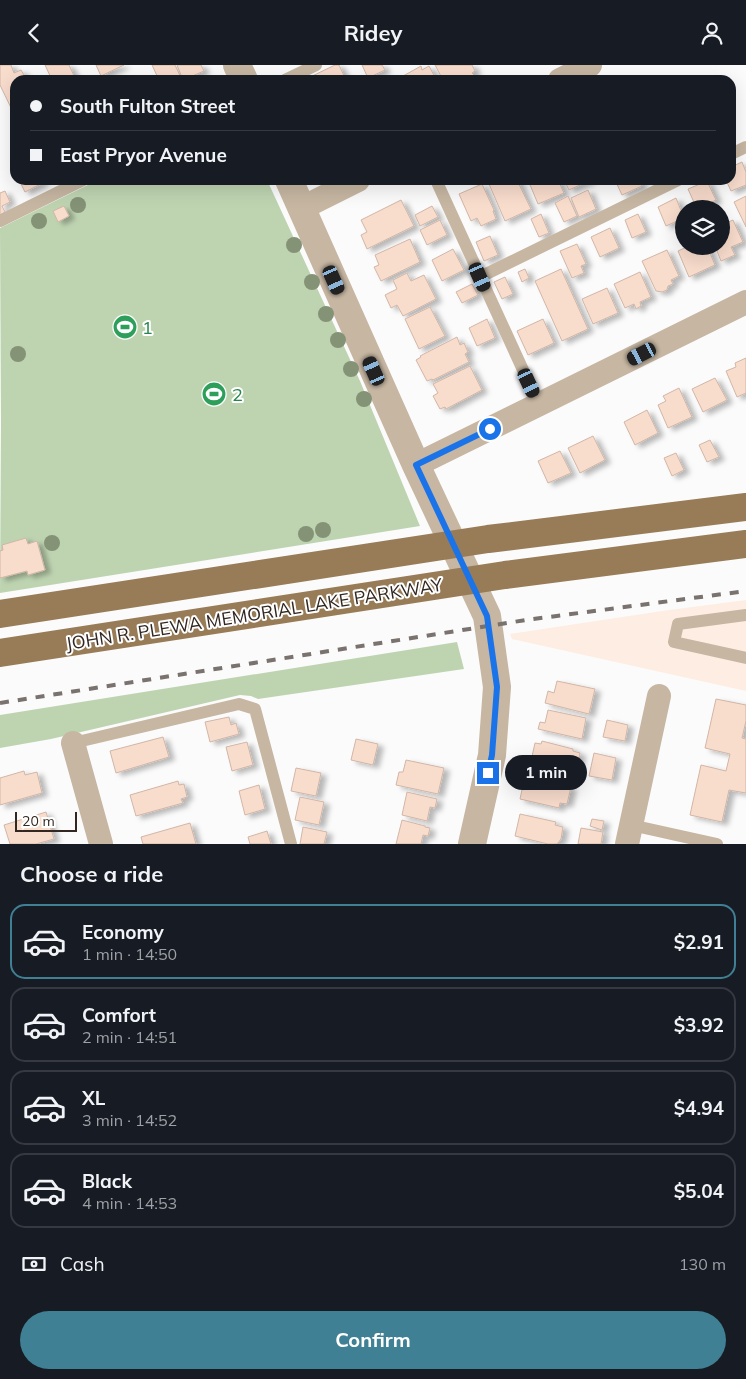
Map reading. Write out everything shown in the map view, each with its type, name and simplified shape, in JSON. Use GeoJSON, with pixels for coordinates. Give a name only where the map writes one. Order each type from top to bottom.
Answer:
{"type":"FeatureCollection","features":[{"type":"Feature","properties":{"kind":"main road","name":"JOHN R. PLEWA MEMORIAL LAKE PARKWAY"},"geometry":{"type":"LineString","coordinates":[[0,614],[488,539],[746,507]]}},
{"type":"Feature","properties":{"kind":"main road","name":"JOHN R. PLEWA MEMORIAL LAKE PARKWAY"},"geometry":{"type":"LineString","coordinates":[[0,653],[505,575],[746,544]]}},
{"type":"Feature","properties":{"kind":"street"},"geometry":{"type":"LineString","coordinates":[[569,75],[586,66]]}},
{"type":"Feature","properties":{"kind":"street"},"geometry":{"type":"LineString","coordinates":[[291,185],[416,465],[487,616],[497,687],[492,755],[472,844]]}},
{"type":"Feature","properties":{"kind":"street"},"geometry":{"type":"LineString","coordinates":[[302,208],[348,185]]}},
{"type":"Feature","properties":{"kind":"street"},"geometry":{"type":"LineString","coordinates":[[416,465],[746,302]]}},
{"type":"Feature","properties":{"kind":"street"},"geometry":{"type":"LineString","coordinates":[[629,835],[659,696]]}},
{"type":"Feature","properties":{"kind":"street"},"geometry":{"type":"LineString","coordinates":[[73,743],[101,844]]}},
{"type":"Feature","properties":{"kind":"lane"},"geometry":{"type":"LineString","coordinates":[[295,75],[316,65]]}},
{"type":"Feature","properties":{"kind":"lane"},"geometry":{"type":"LineString","coordinates":[[0,221],[73,185]]}},
{"type":"Feature","properties":{"kind":"lane"},"geometry":{"type":"LineString","coordinates":[[438,185],[539,405]]}},
{"type":"Feature","properties":{"kind":"lane"},"geometry":{"type":"LineString","coordinates":[[480,277],[668,185]]}},
{"type":"Feature","properties":{"kind":"lane"},"geometry":{"type":"LineString","coordinates":[[746,615],[678,624],[674,642],[746,658]]}},
{"type":"Feature","properties":{"kind":"lane"},"geometry":{"type":"LineString","coordinates":[[73,743],[239,704],[255,709],[291,844]]}},
{"type":"Feature","properties":{"kind":"lane"},"geometry":{"type":"LineString","coordinates":[[629,835],[718,844]]}},
{"type":"Feature","properties":{"kind":"shaded area"},"geometry":{"type":"Polygon","coordinates":[[[746,600],[746,691],[512,639],[510,634],[662,611],[746,600]]]}},
{"type":"Feature","properties":{"kind":"green space"},"geometry":{"type":"Polygon","coordinates":[[[88,185],[269,185],[360,381],[420,526],[0,593],[0,228],[88,185]]]}},
{"type":"Feature","properties":{"kind":"green space"},"geometry":{"type":"Polygon","coordinates":[[[457,642],[464,669],[258,699],[240,695],[51,739],[0,748],[0,715],[457,642]]]}},
{"type":"Feature","properties":{"kind":"building"},"geometry":{"type":"Polygon","coordinates":[[[0,65],[11,65],[14,73],[21,70],[24,75],[10,75],[10,106],[0,85],[0,65]]]}},
{"type":"Feature","properties":{"kind":"building"},"geometry":{"type":"Polygon","coordinates":[[[45,65],[69,65],[74,75],[50,75],[45,65]]]}},
{"type":"Feature","properties":{"kind":"building"},"geometry":{"type":"Polygon","coordinates":[[[96,65],[124,65],[103,75],[101,75],[96,65]]]}},
{"type":"Feature","properties":{"kind":"building"},"geometry":{"type":"Polygon","coordinates":[[[152,65],[175,65],[180,75],[157,75],[152,65]]]}},
{"type":"Feature","properties":{"kind":"building"},"geometry":{"type":"Polygon","coordinates":[[[177,65],[201,65],[204,71],[195,75],[181,75],[177,65]]]}},
{"type":"Feature","properties":{"kind":"building"},"geometry":{"type":"Polygon","coordinates":[[[335,65],[339,65],[344,75],[314,75],[335,65]]]}},
{"type":"Feature","properties":{"kind":"building"},"geometry":{"type":"Polygon","coordinates":[[[362,65],[382,65],[385,70],[374,75],[367,75],[362,65]]]}},
{"type":"Feature","properties":{"kind":"building"},"geometry":{"type":"Polygon","coordinates":[[[435,65],[472,65],[475,71],[472,73],[474,75],[440,75],[435,65]]]}},
{"type":"Feature","properties":{"kind":"building"},"geometry":{"type":"Polygon","coordinates":[[[421,66],[422,70],[429,66],[434,75],[405,75],[421,66]]]}},
{"type":"Feature","properties":{"kind":"building"},"geometry":{"type":"Polygon","coordinates":[[[742,162],[746,172],[746,185],[731,191],[728,185],[736,185],[736,165],[742,162]]]}},
{"type":"Feature","properties":{"kind":"building"},"geometry":{"type":"Polygon","coordinates":[[[22,185],[39,185],[25,192],[22,185]]]}},
{"type":"Feature","properties":{"kind":"building"},"geometry":{"type":"Polygon","coordinates":[[[482,185],[496,219],[481,226],[477,218],[471,221],[459,194],[482,185]]]}},
{"type":"Feature","properties":{"kind":"building"},"geometry":{"type":"Polygon","coordinates":[[[489,185],[519,185],[531,209],[505,221],[489,185]]]}},
{"type":"Feature","properties":{"kind":"building"},"geometry":{"type":"Polygon","coordinates":[[[530,185],[560,185],[564,193],[538,204],[530,185]]]}},
{"type":"Feature","properties":{"kind":"building"},"geometry":{"type":"Polygon","coordinates":[[[566,185],[580,185],[569,190],[566,185]]]}},
{"type":"Feature","properties":{"kind":"building"},"geometry":{"type":"Polygon","coordinates":[[[617,185],[642,185],[642,186],[622,195],[617,185]]]}},
{"type":"Feature","properties":{"kind":"building"},"geometry":{"type":"Polygon","coordinates":[[[698,185],[709,185],[716,200],[693,200],[688,189],[698,185]]]}},
{"type":"Feature","properties":{"kind":"building"},"geometry":{"type":"Polygon","coordinates":[[[588,190],[596,209],[579,217],[571,198],[588,190]]]}},
{"type":"Feature","properties":{"kind":"building"},"geometry":{"type":"Polygon","coordinates":[[[5,191],[10,202],[2,206],[5,212],[0,215],[0,193],[5,191]]]}},
{"type":"Feature","properties":{"kind":"building"},"geometry":{"type":"Polygon","coordinates":[[[568,196],[577,216],[564,222],[555,203],[568,196]]]}},
{"type":"Feature","properties":{"kind":"building"},"geometry":{"type":"Polygon","coordinates":[[[746,196],[746,227],[734,202],[746,196]]]}},
{"type":"Feature","properties":{"kind":"building"},"geometry":{"type":"Polygon","coordinates":[[[676,198],[675,222],[666,226],[658,207],[676,198]]]}},
{"type":"Feature","properties":{"kind":"building"},"geometry":{"type":"Polygon","coordinates":[[[401,200],[414,226],[367,249],[361,235],[367,232],[361,220],[401,200]]]}},
{"type":"Feature","properties":{"kind":"building"},"geometry":{"type":"Polygon","coordinates":[[[64,206],[69,216],[58,222],[53,211],[64,206]]]}},
{"type":"Feature","properties":{"kind":"building"},"geometry":{"type":"Polygon","coordinates":[[[432,206],[438,217],[420,226],[415,215],[432,206]]]}},
{"type":"Feature","properties":{"kind":"building"},"geometry":{"type":"Polygon","coordinates":[[[541,214],[549,233],[539,237],[531,219],[541,214]]]}},
{"type":"Feature","properties":{"kind":"building"},"geometry":{"type":"Polygon","coordinates":[[[638,214],[646,232],[632,238],[625,220],[638,214]]]}},
{"type":"Feature","properties":{"kind":"building"},"geometry":{"type":"Polygon","coordinates":[[[440,220],[447,235],[427,245],[420,230],[440,220]]]}},
{"type":"Feature","properties":{"kind":"building"},"geometry":{"type":"Polygon","coordinates":[[[733,220],[743,242],[731,247],[735,255],[721,261],[719,255],[730,255],[730,221],[733,220]]]}},
{"type":"Feature","properties":{"kind":"building"},"geometry":{"type":"Polygon","coordinates":[[[610,228],[619,248],[600,257],[591,237],[610,228]]]}},
{"type":"Feature","properties":{"kind":"building"},"geometry":{"type":"Polygon","coordinates":[[[490,236],[498,255],[484,261],[476,242],[490,236]]]}},
{"type":"Feature","properties":{"kind":"building"},"geometry":{"type":"Polygon","coordinates":[[[410,239],[420,262],[381,281],[374,267],[379,265],[375,255],[410,239]]]}},
{"type":"Feature","properties":{"kind":"building"},"geometry":{"type":"Polygon","coordinates":[[[577,244],[586,264],[581,266],[584,273],[572,278],[560,251],[577,244]]]}},
{"type":"Feature","properties":{"kind":"building"},"geometry":{"type":"Polygon","coordinates":[[[453,249],[464,270],[442,281],[432,260],[453,249]]]}},
{"type":"Feature","properties":{"kind":"building"},"geometry":{"type":"Polygon","coordinates":[[[667,250],[679,276],[671,280],[673,284],[668,286],[667,290],[662,292],[656,291],[642,261],[667,250]]]}},
{"type":"Feature","properties":{"kind":"building"},"geometry":{"type":"Polygon","coordinates":[[[680,255],[711,255],[715,265],[689,277],[680,255]]]}},
{"type":"Feature","properties":{"kind":"building"},"geometry":{"type":"Polygon","coordinates":[[[525,269],[529,278],[522,282],[518,272],[525,269]]]}},
{"type":"Feature","properties":{"kind":"building"},"geometry":{"type":"Polygon","coordinates":[[[561,269],[588,329],[562,341],[535,281],[561,269]]]}},
{"type":"Feature","properties":{"kind":"building"},"geometry":{"type":"Polygon","coordinates":[[[640,272],[651,297],[640,302],[641,306],[636,309],[634,304],[625,308],[614,284],[640,272]]]}},
{"type":"Feature","properties":{"kind":"building"},"geometry":{"type":"Polygon","coordinates":[[[407,273],[411,281],[424,275],[436,299],[403,316],[397,305],[391,308],[385,295],[397,289],[393,280],[407,273]]]}},
{"type":"Feature","properties":{"kind":"building"},"geometry":{"type":"Polygon","coordinates":[[[505,277],[513,294],[502,299],[494,282],[505,277]]]}},
{"type":"Feature","properties":{"kind":"building"},"geometry":{"type":"Polygon","coordinates":[[[472,284],[478,295],[462,303],[456,292],[472,284]]]}},
{"type":"Feature","properties":{"kind":"building"},"geometry":{"type":"Polygon","coordinates":[[[607,288],[618,313],[593,324],[582,299],[607,288]]]}},
{"type":"Feature","properties":{"kind":"building"},"geometry":{"type":"Polygon","coordinates":[[[430,307],[445,336],[419,349],[405,319],[430,307]]]}},
{"type":"Feature","properties":{"kind":"building"},"geometry":{"type":"Polygon","coordinates":[[[487,319],[495,338],[477,346],[469,328],[487,319]]]}},
{"type":"Feature","properties":{"kind":"building"},"geometry":{"type":"Polygon","coordinates":[[[543,319],[554,343],[528,355],[517,331],[543,319]]]}},
{"type":"Feature","properties":{"kind":"building"},"geometry":{"type":"Polygon","coordinates":[[[457,337],[460,345],[464,343],[468,352],[465,354],[469,362],[433,380],[427,381],[416,360],[420,356],[457,337]]]}},
{"type":"Feature","properties":{"kind":"building"},"geometry":{"type":"Polygon","coordinates":[[[746,358],[746,393],[737,397],[726,371],[736,367],[735,363],[746,358]]]}},
{"type":"Feature","properties":{"kind":"building"},"geometry":{"type":"Polygon","coordinates":[[[470,366],[482,390],[446,409],[445,407],[440,409],[433,396],[438,393],[433,384],[470,366]]]}},
{"type":"Feature","properties":{"kind":"building"},"geometry":{"type":"Polygon","coordinates":[[[715,378],[727,400],[703,412],[692,389],[715,378]]]}},
{"type":"Feature","properties":{"kind":"building"},"geometry":{"type":"Polygon","coordinates":[[[679,388],[692,417],[668,428],[658,405],[666,401],[663,396],[679,388]]]}},
{"type":"Feature","properties":{"kind":"building"},"geometry":{"type":"Polygon","coordinates":[[[647,410],[658,433],[635,445],[624,422],[647,410]]]}},
{"type":"Feature","properties":{"kind":"building"},"geometry":{"type":"Polygon","coordinates":[[[593,436],[605,460],[580,473],[568,448],[593,436]]]}},
{"type":"Feature","properties":{"kind":"building"},"geometry":{"type":"Polygon","coordinates":[[[710,440],[719,457],[707,462],[699,445],[710,440]]]}},
{"type":"Feature","properties":{"kind":"building"},"geometry":{"type":"Polygon","coordinates":[[[560,451],[571,473],[548,483],[538,461],[560,451]]]}},
{"type":"Feature","properties":{"kind":"building"},"geometry":{"type":"Polygon","coordinates":[[[676,453],[684,470],[672,476],[664,458],[676,453]]]}},
{"type":"Feature","properties":{"kind":"building"},"geometry":{"type":"Polygon","coordinates":[[[26,538],[28,544],[37,541],[45,570],[28,575],[27,571],[0,578],[0,551],[3,550],[2,545],[26,538]]]}},
{"type":"Feature","properties":{"kind":"building"},"geometry":{"type":"Polygon","coordinates":[[[557,681],[595,689],[589,714],[545,703],[548,691],[554,693],[557,681]]]}},
{"type":"Feature","properties":{"kind":"building"},"geometry":{"type":"Polygon","coordinates":[[[716,699],[746,705],[746,721],[742,738],[746,739],[746,793],[729,790],[722,822],[690,815],[701,765],[726,771],[730,754],[705,748],[716,699]]]}},
{"type":"Feature","properties":{"kind":"building"},"geometry":{"type":"Polygon","coordinates":[[[548,710],[586,718],[582,739],[538,729],[540,722],[545,723],[548,710]]]}},
{"type":"Feature","properties":{"kind":"building"},"geometry":{"type":"Polygon","coordinates":[[[229,717],[231,725],[236,723],[239,734],[210,742],[205,722],[229,717]]]}},
{"type":"Feature","properties":{"kind":"building"},"geometry":{"type":"Polygon","coordinates":[[[607,720],[628,725],[625,741],[603,737],[607,720]]]}},
{"type":"Feature","properties":{"kind":"building"},"geometry":{"type":"Polygon","coordinates":[[[163,737],[169,757],[116,773],[110,751],[163,737]]]}},
{"type":"Feature","properties":{"kind":"building"},"geometry":{"type":"Polygon","coordinates":[[[356,739],[378,744],[373,765],[351,760],[356,739]]]}},
{"type":"Feature","properties":{"kind":"building"},"geometry":{"type":"Polygon","coordinates":[[[542,741],[573,749],[573,751],[580,753],[578,764],[570,763],[568,772],[536,765],[536,762],[531,761],[535,743],[541,744],[542,741]]]}},
{"type":"Feature","properties":{"kind":"building"},"geometry":{"type":"Polygon","coordinates":[[[247,742],[253,765],[232,771],[226,747],[247,742]]]}},
{"type":"Feature","properties":{"kind":"building"},"geometry":{"type":"Polygon","coordinates":[[[594,753],[616,758],[612,780],[589,776],[594,753]]]}},
{"type":"Feature","properties":{"kind":"building"},"geometry":{"type":"Polygon","coordinates":[[[406,760],[444,768],[438,794],[396,785],[399,772],[403,772],[406,760]]]}},
{"type":"Feature","properties":{"kind":"building"},"geometry":{"type":"Polygon","coordinates":[[[296,768],[321,773],[316,796],[291,791],[296,768]]]}},
{"type":"Feature","properties":{"kind":"building"},"geometry":{"type":"Polygon","coordinates":[[[24,771],[25,775],[37,772],[42,793],[0,805],[0,778],[24,771]]]}},
{"type":"Feature","properties":{"kind":"building"},"geometry":{"type":"Polygon","coordinates":[[[525,776],[571,787],[567,804],[560,803],[559,808],[520,799],[525,776]]]}},
{"type":"Feature","properties":{"kind":"building"},"geometry":{"type":"Polygon","coordinates":[[[178,781],[179,785],[184,784],[187,797],[181,799],[183,803],[136,816],[130,795],[178,781]]]}},
{"type":"Feature","properties":{"kind":"building"},"geometry":{"type":"Polygon","coordinates":[[[259,785],[265,809],[245,815],[239,791],[259,785]]]}},
{"type":"Feature","properties":{"kind":"building"},"geometry":{"type":"Polygon","coordinates":[[[407,792],[437,799],[435,808],[430,807],[427,821],[402,815],[407,792]]]}},
{"type":"Feature","properties":{"kind":"building"},"geometry":{"type":"Polygon","coordinates":[[[300,797],[324,802],[319,825],[295,820],[300,797]]]}},
{"type":"Feature","properties":{"kind":"building"},"geometry":{"type":"Polygon","coordinates":[[[46,812],[54,839],[36,844],[10,844],[4,825],[46,812]]]}},
{"type":"Feature","properties":{"kind":"building"},"geometry":{"type":"Polygon","coordinates":[[[520,814],[556,822],[555,825],[563,827],[561,839],[557,844],[548,844],[515,836],[520,814]]]}},
{"type":"Feature","properties":{"kind":"building"},"geometry":{"type":"Polygon","coordinates":[[[592,819],[604,821],[602,830],[590,826],[592,819]]]}},
{"type":"Feature","properties":{"kind":"building"},"geometry":{"type":"Polygon","coordinates":[[[402,820],[430,828],[428,836],[423,835],[421,844],[396,844],[402,820]]]}},
{"type":"Feature","properties":{"kind":"building"},"geometry":{"type":"Polygon","coordinates":[[[190,823],[196,844],[143,844],[141,837],[190,823]]]}},
{"type":"Feature","properties":{"kind":"building"},"geometry":{"type":"Polygon","coordinates":[[[303,827],[327,832],[324,844],[300,844],[303,827]]]}},
{"type":"Feature","properties":{"kind":"building"},"geometry":{"type":"Polygon","coordinates":[[[581,828],[603,832],[601,844],[578,844],[581,828]]]}},
{"type":"Feature","properties":{"kind":"building"},"geometry":{"type":"Polygon","coordinates":[[[267,831],[271,844],[250,844],[248,837],[267,831]]]}},
{"type":"Feature","properties":{"kind":"railway"},"geometry":{"type":"LineString","coordinates":[[0,703],[526,620],[746,591]]}},
{"type":"Feature","properties":{"kind":"place","name":"1"},"geometry":{"type":"Point","coordinates":[125,327]}},
{"type":"Feature","properties":{"kind":"place","name":"2"},"geometry":{"type":"Point","coordinates":[214,394]}},
{"type":"Feature","properties":{"kind":"route"},"geometry":{"type":"LineString","coordinates":[[488,773],[492,755],[497,687],[487,616],[416,465],[490,429]]}}]}
